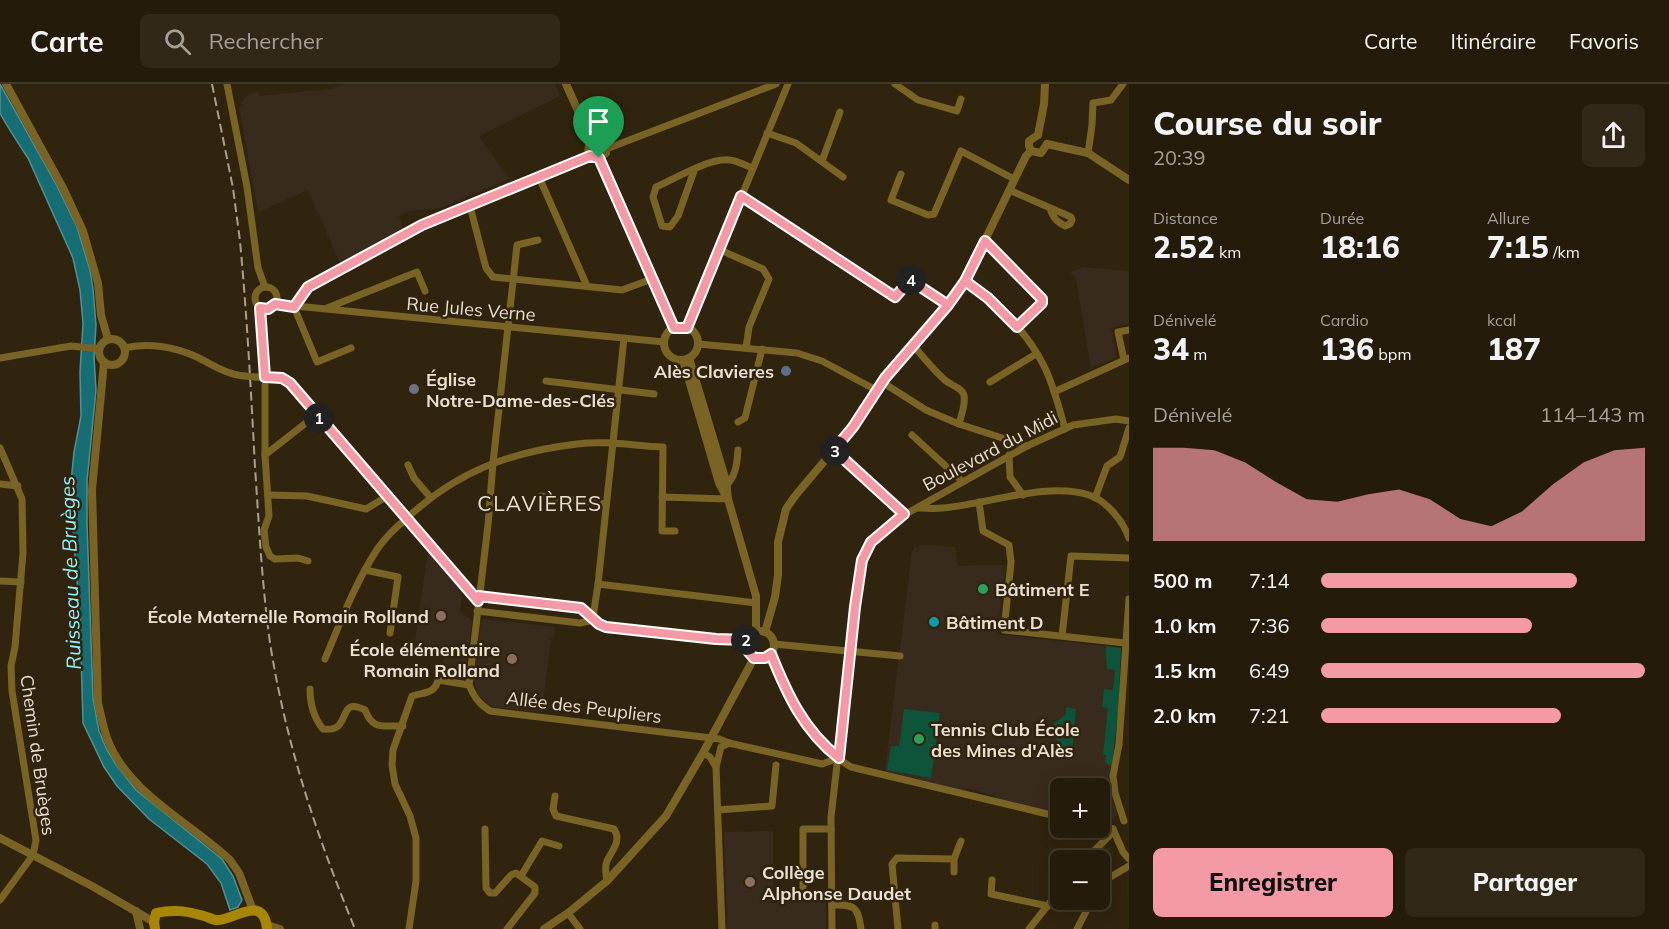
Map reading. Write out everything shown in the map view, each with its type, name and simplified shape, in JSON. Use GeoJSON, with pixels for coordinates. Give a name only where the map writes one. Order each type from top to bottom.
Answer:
{"type":"FeatureCollection","features":[{"type":"Feature","properties":{"kind":"main road"},"geometry":{"type":"LineString","coordinates":[[155,921],[168,910],[185,911],[217,920],[227,919],[248,907],[264,918],[267,927]]}},
{"type":"Feature","properties":{"kind":"street"},"geometry":{"type":"LineString","coordinates":[[6,84],[63,188],[83,231],[98,283],[101,315],[108,339]]}},
{"type":"Feature","properties":{"kind":"street"},"geometry":{"type":"LineString","coordinates":[[227,84],[247,187],[258,268],[264,287]]}},
{"type":"Feature","properties":{"kind":"street"},"geometry":{"type":"LineString","coordinates":[[566,84],[592,142]]}},
{"type":"Feature","properties":{"kind":"street"},"geometry":{"type":"LineString","coordinates":[[351,348],[317,362],[294,307],[308,287],[422,225],[539,177],[603,156],[606,149],[776,84]]}},
{"type":"Feature","properties":{"kind":"street"},"geometry":{"type":"LineString","coordinates":[[687,328],[788,84]]}},
{"type":"Feature","properties":{"kind":"street"},"geometry":{"type":"LineString","coordinates":[[895,84],[918,100],[957,111],[961,99]]}},
{"type":"Feature","properties":{"kind":"street"},"geometry":{"type":"LineString","coordinates":[[1031,151],[1029,141],[1038,135],[1045,84]]}},
{"type":"Feature","properties":{"kind":"street"},"geometry":{"type":"LineString","coordinates":[[1088,153],[1093,103],[1111,100],[1123,84]]}},
{"type":"Feature","properties":{"kind":"street"},"geometry":{"type":"LineString","coordinates":[[822,161],[840,112]]}},
{"type":"Feature","properties":{"kind":"street"},"geometry":{"type":"LineString","coordinates":[[767,134],[796,143],[843,177]]}},
{"type":"Feature","properties":{"kind":"street"},"geometry":{"type":"LineString","coordinates":[[1038,135],[1044,137],[1047,144]]}},
{"type":"Feature","properties":{"kind":"street"},"geometry":{"type":"LineString","coordinates":[[606,149],[603,142],[599,141],[592,142],[588,148],[595,157],[674,328]]}},
{"type":"Feature","properties":{"kind":"street"},"geometry":{"type":"LineString","coordinates":[[1047,144],[1088,153],[1129,180]]}},
{"type":"Feature","properties":{"kind":"street"},"geometry":{"type":"LineString","coordinates":[[1031,151],[1041,153],[1047,144]]}},
{"type":"Feature","properties":{"kind":"street"},"geometry":{"type":"LineString","coordinates":[[901,174],[891,200],[928,215],[934,214],[961,151],[1014,179]]}},
{"type":"Feature","properties":{"kind":"street"},"geometry":{"type":"LineString","coordinates":[[124,348],[161,346],[178,350],[229,374],[255,377],[265,381],[282,378],[290,383],[386,497],[478,598],[581,608],[599,624],[606,627],[716,639],[747,640],[760,632],[775,597],[778,542],[782,519],[795,496],[853,427],[879,386],[948,305],[965,281],[1014,179],[1031,151]]}},
{"type":"Feature","properties":{"kind":"street"},"geometry":{"type":"LineString","coordinates":[[694,171],[678,216],[670,227],[663,226],[653,198],[656,187],[711,163],[729,160],[752,168]]}},
{"type":"Feature","properties":{"kind":"street"},"geometry":{"type":"LineString","coordinates":[[539,177],[587,286]]}},
{"type":"Feature","properties":{"kind":"street"},"geometry":{"type":"LineString","coordinates":[[1009,190],[1050,208]]}},
{"type":"Feature","properties":{"kind":"street"},"geometry":{"type":"LineString","coordinates":[[741,196],[895,297],[910,280],[948,305]]}},
{"type":"Feature","properties":{"kind":"street"},"geometry":{"type":"LineString","coordinates":[[470,206],[486,268],[493,277],[622,290],[652,279]]}},
{"type":"Feature","properties":{"kind":"street"},"geometry":{"type":"LineString","coordinates":[[409,929],[416,881],[416,838],[410,816],[395,784],[392,765],[393,750],[412,696],[432,691],[436,688],[438,680],[469,685],[517,245],[538,240]]}},
{"type":"Feature","properties":{"kind":"street"},"geometry":{"type":"LineString","coordinates":[[985,241],[1042,299],[1042,303],[1017,327]]}},
{"type":"Feature","properties":{"kind":"street"},"geometry":{"type":"LineString","coordinates":[[718,249],[763,269],[769,279],[749,327],[746,348]]}},
{"type":"Feature","properties":{"kind":"street"},"geometry":{"type":"LineString","coordinates":[[324,310],[417,272],[425,291]]}},
{"type":"Feature","properties":{"kind":"street"},"geometry":{"type":"LineString","coordinates":[[965,281],[988,298],[1017,327],[1036,354],[1054,392],[1065,429]]}},
{"type":"Feature","properties":{"kind":"street"},"geometry":{"type":"LineString","coordinates":[[260,308],[268,309],[275,304],[277,298],[271,288],[259,289],[255,298],[260,308],[265,381],[269,516],[264,530],[266,547],[270,556],[275,559],[298,558],[308,561]]}},
{"type":"Feature","properties":{"kind":"street","name":"Rue Jules Verne"},"geometry":{"type":"LineString","coordinates":[[275,304],[664,342]]}},
{"type":"Feature","properties":{"kind":"street"},"geometry":{"type":"LineString","coordinates":[[674,328],[687,328],[695,334],[698,344],[693,355],[686,359],[671,358],[664,342],[669,331],[674,328]]}},
{"type":"Feature","properties":{"kind":"street"},"geometry":{"type":"LineString","coordinates":[[1054,392],[1126,359],[1118,332],[1129,330]]}},
{"type":"Feature","properties":{"kind":"street"},"geometry":{"type":"LineString","coordinates":[[477,611],[579,623],[589,621],[593,617],[624,338]]}},
{"type":"Feature","properties":{"kind":"street"},"geometry":{"type":"LineString","coordinates":[[98,349],[108,339],[116,339],[124,348],[124,356],[120,364],[107,364]]}},
{"type":"Feature","properties":{"kind":"street"},"geometry":{"type":"LineString","coordinates":[[698,344],[797,353],[811,357],[959,424],[1027,446]]}},
{"type":"Feature","properties":{"kind":"street"},"geometry":{"type":"LineString","coordinates":[[913,345],[947,382],[961,390],[964,395],[964,408],[959,424]]}},
{"type":"Feature","properties":{"kind":"street"},"geometry":{"type":"LineString","coordinates":[[0,358],[81,346],[98,349],[107,364],[92,490],[98,703],[104,729],[113,751],[136,783],[230,860],[239,873],[248,907]]}},
{"type":"Feature","properties":{"kind":"street"},"geometry":{"type":"LineString","coordinates":[[738,422],[745,418],[762,349]]}},
{"type":"Feature","properties":{"kind":"street"},"geometry":{"type":"LineString","coordinates":[[990,382],[1036,354]]}},
{"type":"Feature","properties":{"kind":"street"},"geometry":{"type":"LineString","coordinates":[[686,359],[727,485],[728,499],[752,579],[760,632]]}},
{"type":"Feature","properties":{"kind":"street"},"geometry":{"type":"LineString","coordinates":[[686,359],[719,483],[728,499]]}},
{"type":"Feature","properties":{"kind":"street"},"geometry":{"type":"LineString","coordinates":[[546,381],[654,394]]}},
{"type":"Feature","properties":{"kind":"street"},"geometry":{"type":"LineString","coordinates":[[266,455],[316,415]]}},
{"type":"Feature","properties":{"kind":"street","name":"Boulevard du Midi"},"geometry":{"type":"LineString","coordinates":[[832,929],[831,817],[855,607],[862,560],[871,542],[904,514],[1027,446],[1073,425],[1116,419],[1129,421]]}},
{"type":"Feature","properties":{"kind":"street"},"geometry":{"type":"LineString","coordinates":[[1095,498],[1107,466],[1120,457],[1129,428]]}},
{"type":"Feature","properties":{"kind":"street"},"geometry":{"type":"LineString","coordinates":[[912,435],[962,481]]}},
{"type":"Feature","properties":{"kind":"street"},"geometry":{"type":"LineString","coordinates":[[326,659],[364,570],[391,532],[430,497],[460,478],[493,463],[528,453],[579,443],[672,447]]}},
{"type":"Feature","properties":{"kind":"street"},"geometry":{"type":"LineString","coordinates":[[663,447],[662,531],[675,531]]}},
{"type":"Feature","properties":{"kind":"street","name":"Chemin de Bruèges"},"geometry":{"type":"LineString","coordinates":[[0,448],[22,499],[23,553],[15,647],[11,666],[12,691],[36,840],[33,855]]}},
{"type":"Feature","properties":{"kind":"street"},"geometry":{"type":"LineString","coordinates":[[727,485],[736,469],[738,450]]}},
{"type":"Feature","properties":{"kind":"street"},"geometry":{"type":"LineString","coordinates":[[834,450],[904,514]]}},
{"type":"Feature","properties":{"kind":"street"},"geometry":{"type":"LineString","coordinates":[[1009,455],[1010,477],[1023,495]]}},
{"type":"Feature","properties":{"kind":"street"},"geometry":{"type":"LineString","coordinates":[[408,465],[414,478],[430,497]]}},
{"type":"Feature","properties":{"kind":"street"},"geometry":{"type":"LineString","coordinates":[[0,484],[18,486]]}},
{"type":"Feature","properties":{"kind":"street"},"geometry":{"type":"LineString","coordinates":[[916,507],[942,508],[1069,490],[1095,498],[1114,513],[1128,534]]}},
{"type":"Feature","properties":{"kind":"street"},"geometry":{"type":"LineString","coordinates":[[268,495],[307,496],[366,509],[386,497]]}},
{"type":"Feature","properties":{"kind":"street"},"geometry":{"type":"LineString","coordinates":[[541,496],[606,504]]}},
{"type":"Feature","properties":{"kind":"street"},"geometry":{"type":"LineString","coordinates":[[662,497],[728,499]]}},
{"type":"Feature","properties":{"kind":"street"},"geometry":{"type":"LineString","coordinates":[[979,502],[983,531],[1009,545],[1011,562],[1004,630],[1125,643]]}},
{"type":"Feature","properties":{"kind":"street"},"geometry":{"type":"LineString","coordinates":[[1062,636],[1071,556],[1129,558]]}},
{"type":"Feature","properties":{"kind":"street"},"geometry":{"type":"LineString","coordinates":[[364,570],[398,577],[390,633]]}},
{"type":"Feature","properties":{"kind":"street"},"geometry":{"type":"LineString","coordinates":[[0,581],[21,582]]}},
{"type":"Feature","properties":{"kind":"street"},"geometry":{"type":"LineString","coordinates":[[598,584],[756,603]]}},
{"type":"Feature","properties":{"kind":"street"},"geometry":{"type":"LineString","coordinates":[[1094,850],[1115,825],[1127,822],[1115,793],[1113,776],[1125,716],[1125,643],[1128,633],[1129,599]]}},
{"type":"Feature","properties":{"kind":"street"},"geometry":{"type":"LineString","coordinates":[[760,632],[771,636],[774,644],[771,654],[787,695],[800,717],[819,741],[851,767],[1050,815]]}},
{"type":"Feature","properties":{"kind":"street"},"geometry":{"type":"LineString","coordinates":[[747,640],[747,650],[754,658],[765,658],[771,654]]}},
{"type":"Feature","properties":{"kind":"street"},"geometry":{"type":"LineString","coordinates":[[774,644],[900,656]]}},
{"type":"Feature","properties":{"kind":"street"},"geometry":{"type":"LineString","coordinates":[[544,929],[568,913],[607,880],[666,816],[754,658]]}},
{"type":"Feature","properties":{"kind":"street","name":"Allée des Peupliers"},"geometry":{"type":"LineString","coordinates":[[469,685],[480,705],[490,711],[710,739],[822,765],[839,758]]}},
{"type":"Feature","properties":{"kind":"street"},"geometry":{"type":"LineString","coordinates":[[310,688],[310,700],[317,723],[323,729],[338,728],[345,710],[352,706],[365,710],[370,721],[375,725],[403,726]]}},
{"type":"Feature","properties":{"kind":"street"},"geometry":{"type":"LineString","coordinates":[[710,739],[715,746],[718,758]]}},
{"type":"Feature","properties":{"kind":"street"},"geometry":{"type":"LineString","coordinates":[[722,929],[716,767],[722,747],[729,743]]}},
{"type":"Feature","properties":{"kind":"street"},"geometry":{"type":"LineString","coordinates":[[703,753],[710,757],[716,767]]}},
{"type":"Feature","properties":{"kind":"street"},"geometry":{"type":"LineString","coordinates":[[718,810],[772,806],[776,765]]}},
{"type":"Feature","properties":{"kind":"street"},"geometry":{"type":"LineString","coordinates":[[555,796],[553,809],[556,816],[614,829],[616,832],[617,839],[614,849],[606,862],[607,880]]}},
{"type":"Feature","properties":{"kind":"street"},"geometry":{"type":"LineString","coordinates":[[485,829],[486,888],[490,893],[495,893],[511,874],[516,873],[535,887],[535,893],[507,929]]}},
{"type":"Feature","properties":{"kind":"street"},"geometry":{"type":"LineString","coordinates":[[803,888],[803,829],[831,829]]}},
{"type":"Feature","properties":{"kind":"street"},"geometry":{"type":"LineString","coordinates":[[1110,829],[1113,830],[1123,852],[1129,859]]}},
{"type":"Feature","properties":{"kind":"street"},"geometry":{"type":"LineString","coordinates":[[0,838],[155,921]]}},
{"type":"Feature","properties":{"kind":"street"},"geometry":{"type":"LineString","coordinates":[[521,876],[542,840],[559,846]]}},
{"type":"Feature","properties":{"kind":"street"},"geometry":{"type":"LineString","coordinates":[[954,872],[954,859],[961,841]]}},
{"type":"Feature","properties":{"kind":"street"},"geometry":{"type":"LineString","coordinates":[[0,900],[33,855]]}},
{"type":"Feature","properties":{"kind":"street"},"geometry":{"type":"LineString","coordinates":[[898,929],[892,864],[897,858],[954,859]]}},
{"type":"Feature","properties":{"kind":"street"},"geometry":{"type":"LineString","coordinates":[[1110,877],[1129,866]]}},
{"type":"Feature","properties":{"kind":"street"},"geometry":{"type":"LineString","coordinates":[[992,880],[991,894],[1048,906]]}},
{"type":"Feature","properties":{"kind":"street"},"geometry":{"type":"LineString","coordinates":[[1029,929],[1050,903]]}},
{"type":"Feature","properties":{"kind":"street"},"geometry":{"type":"LineString","coordinates":[[832,905],[850,905],[856,909],[861,929]]}},
{"type":"Feature","properties":{"kind":"street"},"geometry":{"type":"LineString","coordinates":[[1077,929],[1087,910]]}},
{"type":"Feature","properties":{"kind":"street"},"geometry":{"type":"LineString","coordinates":[[137,912],[140,929]]}},
{"type":"Feature","properties":{"kind":"street"},"geometry":{"type":"LineString","coordinates":[[568,913],[580,929]]}},
{"type":"Feature","properties":{"kind":"street"},"geometry":{"type":"LineString","coordinates":[[267,927],[280,929]]}},
{"type":"Feature","properties":{"kind":"shaded area"},"geometry":{"type":"Polygon","coordinates":[[[342,84],[555,84],[560,96],[479,136],[509,179],[440,208],[410,211],[399,216],[403,229],[340,263],[308,190],[258,212],[239,108],[245,97],[258,92],[260,96],[331,89],[342,84]]]}},
{"type":"Feature","properties":{"kind":"shaded area"},"geometry":{"type":"Polygon","coordinates":[[[1083,267],[1129,271],[1129,324],[1111,328],[1117,357],[1091,368],[1076,278],[1070,272],[1083,267]]]}},
{"type":"Feature","properties":{"kind":"shaded area"},"geometry":{"type":"Polygon","coordinates":[[[923,545],[955,547],[958,566],[1006,565],[997,634],[1121,648],[1116,736],[1110,778],[1050,778],[1050,810],[997,800],[995,796],[967,788],[964,791],[885,771],[914,548],[923,545]]]}},
{"type":"Feature","properties":{"kind":"shaded area","name":"École Maternelle Romain Rolland"},"geometry":{"type":"Polygon","coordinates":[[[428,552],[457,586],[462,597],[460,612],[472,620],[465,675],[462,678],[444,677],[442,674],[444,655],[414,647],[428,552]]]}},
{"type":"Feature","properties":{"kind":"shaded area","name":"École élémentaire Romain Rolland"},"geometry":{"type":"Polygon","coordinates":[[[484,619],[555,627],[551,639],[542,712],[494,707],[486,703],[478,694],[474,680],[481,621],[484,619]]]}},
{"type":"Feature","properties":{"kind":"shaded area"},"geometry":{"type":"Polygon","coordinates":[[[1110,787],[1118,812],[1113,820],[1110,820],[1110,787]]]}},
{"type":"Feature","properties":{"kind":"shaded area","name":"Collège Alphonse Daudet"},"geometry":{"type":"Polygon","coordinates":[[[773,831],[773,895],[826,897],[826,929],[727,929],[724,832],[773,831]]]}},
{"type":"Feature","properties":{"kind":"green space"},"geometry":{"type":"Polygon","coordinates":[[[1106,646],[1121,648],[1118,712],[1112,765],[1105,763],[1106,755],[1103,755],[1108,708],[1102,707],[1104,689],[1113,690],[1115,670],[1107,669],[1106,646]]]}},
{"type":"Feature","properties":{"kind":"green space"},"geometry":{"type":"Polygon","coordinates":[[[1066,707],[1076,709],[1072,752],[1059,748],[1061,742],[1057,740],[1052,725],[1066,714],[1066,707]]]}},
{"type":"Feature","properties":{"kind":"green space","name":"Tennis Club École des Mines d'Alès"},"geometry":{"type":"Polygon","coordinates":[[[904,709],[940,713],[931,778],[887,770],[891,746],[899,746],[904,709]]]}},
{"type":"Feature","properties":{"kind":"water"},"geometry":{"type":"Polygon","coordinates":[[[0,84],[56,184],[77,227],[90,270],[93,289],[96,325],[94,357],[96,390],[87,481],[87,523],[93,698],[99,731],[115,763],[136,790],[222,859],[233,876],[242,900],[238,907],[230,910],[221,883],[207,864],[149,819],[117,786],[104,767],[83,723],[80,618],[70,492],[81,416],[80,372],[83,323],[80,290],[73,258],[28,158],[0,113],[0,84]]]}},
{"type":"Feature","properties":{"kind":"railway"},"geometry":{"type":"LineString","coordinates":[[212,84],[233,188],[240,241],[261,555],[270,643],[285,717],[304,788],[355,929]]}},
{"type":"Feature","properties":{"kind":"place","name":"Alès Clavieres"},"geometry":{"type":"Point","coordinates":[786,371]}},
{"type":"Feature","properties":{"kind":"place","name":"Église Notre-Dame-des-Clés"},"geometry":{"type":"Point","coordinates":[414,389]}},
{"type":"Feature","properties":{"kind":"place","name":"Bâtiment E"},"geometry":{"type":"Point","coordinates":[983,589]}},
{"type":"Feature","properties":{"kind":"place","name":"École Maternelle Romain Rolland"},"geometry":{"type":"Point","coordinates":[441,616]}},
{"type":"Feature","properties":{"kind":"place","name":"Bâtiment D"},"geometry":{"type":"Point","coordinates":[934,622]}},
{"type":"Feature","properties":{"kind":"place","name":"École élémentaire Romain Rolland"},"geometry":{"type":"Point","coordinates":[512,659]}},
{"type":"Feature","properties":{"kind":"place","name":"Tennis Club École des Mines d'Alès"},"geometry":{"type":"Point","coordinates":[919,739]}},
{"type":"Feature","properties":{"kind":"place","name":"Collège Alphonse Daudet"},"geometry":{"type":"Point","coordinates":[750,882]}},
{"type":"Feature","properties":{"kind":"district","name":"CLAVIÈRES"},"geometry":{"type":"Point","coordinates":[540,503]}},
{"type":"Feature","properties":{"kind":"route"},"geometry":{"type":"LineString","coordinates":[[599,158],[590,156],[422,225],[308,287],[294,307],[275,304],[268,309],[260,308],[265,377],[282,378],[290,383],[478,601],[478,596],[581,608],[599,624],[606,627],[716,639],[747,640],[747,650],[754,658],[765,658],[771,654],[787,695],[800,717],[819,741],[839,758],[862,560],[871,542],[904,514],[834,450],[853,427],[895,365],[948,305],[965,281],[985,241],[1042,299],[1042,303],[1017,327],[988,298],[965,281],[948,305],[910,280],[895,297],[741,196],[687,328],[681,326],[674,328],[599,158]]}},
{"type":"Feature","properties":{"kind":"water label","name":"Ruisseau de Bruèges"},"geometry":{"type":"Point","coordinates":[70,573]}}]}
